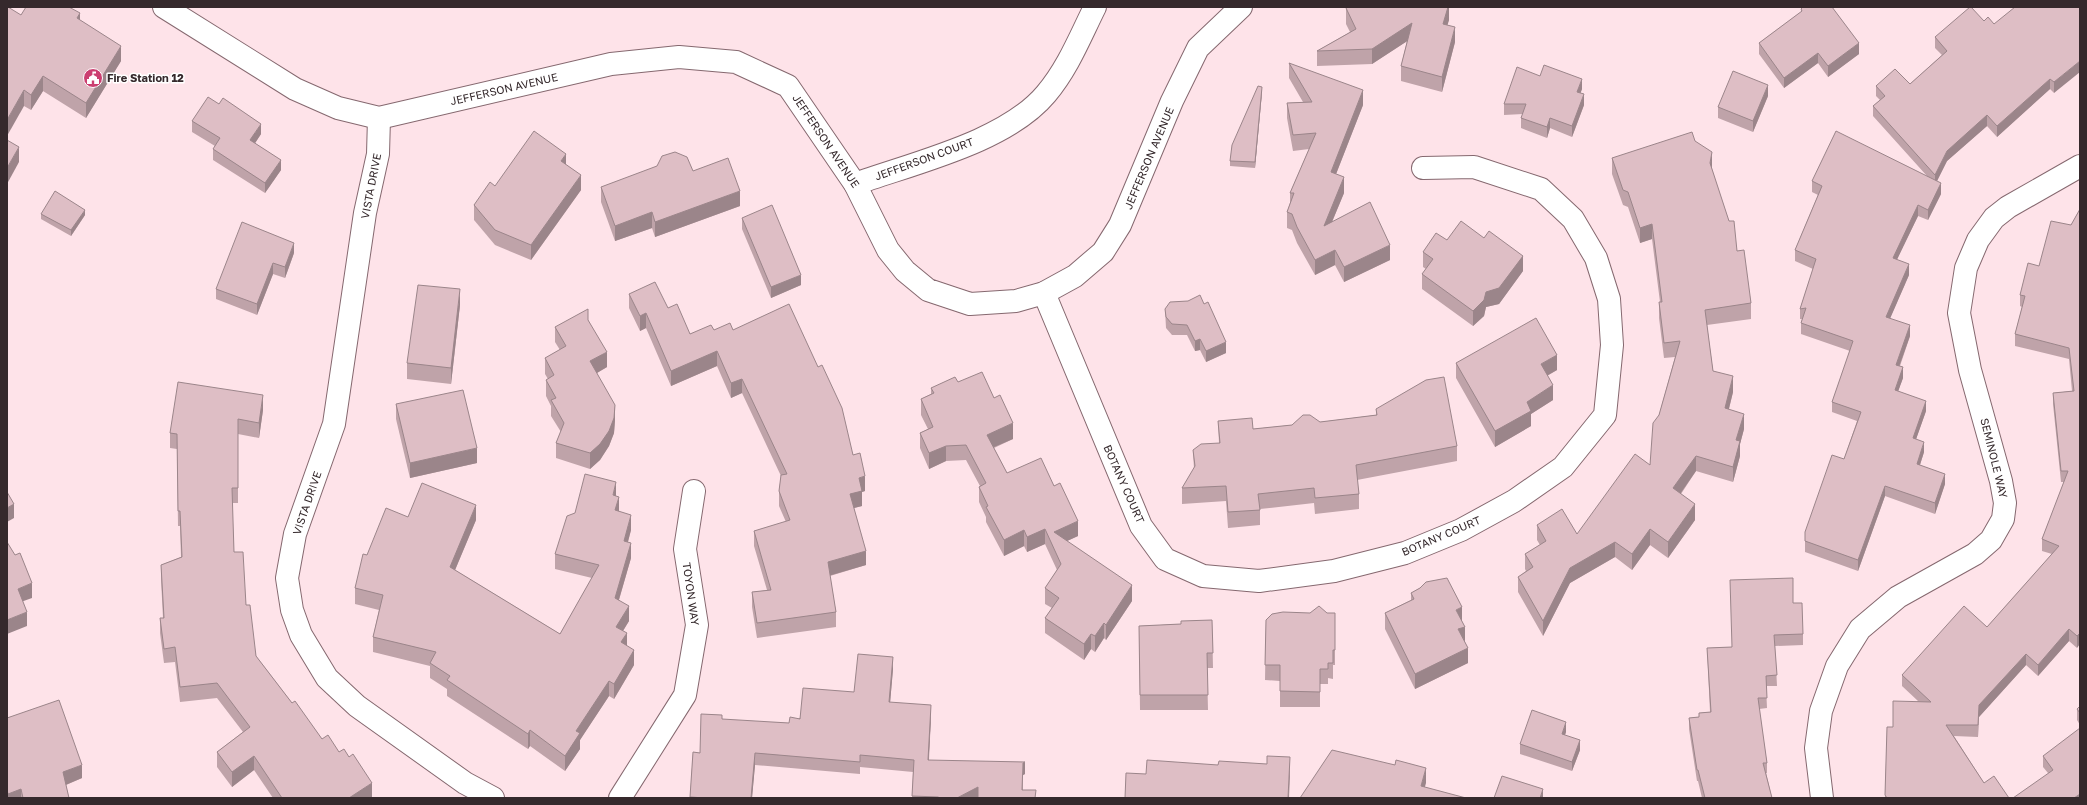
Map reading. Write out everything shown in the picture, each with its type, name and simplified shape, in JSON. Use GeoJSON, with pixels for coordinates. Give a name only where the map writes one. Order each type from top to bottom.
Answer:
{"type":"FeatureCollection","features":[{"type":"Feature","properties":{"kind":"street","name":"JEFFERSON AVENUE"},"geometry":{"type":"LineString","coordinates":[[164,7],[295,89],[338,108],[379,118],[611,64],[679,57],[736,62],[788,86],[856,184],[888,250],[905,271],[928,290],[970,304],[1016,301],[1044,293],[1075,276],[1103,252],[1120,225],[1172,101],[1198,48],[1241,7]]}},
{"type":"Feature","properties":{"kind":"street","name":"JEFFERSON COURT"},"geometry":{"type":"LineString","coordinates":[[856,184],[958,149],[1017,121],[1046,95],[1068,63],[1095,7]]}},
{"type":"Feature","properties":{"kind":"street","name":"VISTA DRIVE"},"geometry":{"type":"LineString","coordinates":[[379,118],[378,154],[365,213],[334,424],[294,542],[288,578],[292,610],[301,635],[327,678],[357,706],[465,783],[493,798]]}},
{"type":"Feature","properties":{"kind":"street","name":"SEMINOLE WAY"},"geometry":{"type":"LineString","coordinates":[[1822,798],[1816,748],[1821,710],[1837,666],[1860,629],[1898,597],[1975,554],[1991,540],[2003,519],[2005,502],[2001,481],[1970,370],[1959,312],[1966,268],[1978,240],[1994,218],[2008,207],[2080,166]]}},
{"type":"Feature","properties":{"kind":"street","name":"BOTANY COURT"},"geometry":{"type":"LineString","coordinates":[[1044,293],[1141,526],[1165,559],[1203,576],[1259,581],[1334,571],[1405,553],[1461,530],[1501,508],[1563,467],[1605,416],[1612,345],[1609,299],[1596,258],[1573,219],[1541,189],[1474,167],[1423,168]]}},
{"type":"Feature","properties":{"kind":"street","name":"TOYON WAY"},"geometry":{"type":"LineString","coordinates":[[620,798],[685,695],[697,625],[685,549],[694,491]]}},
{"type":"Feature","properties":{"kind":"building"},"geometry":{"type":"Polygon","coordinates":[[[7,7],[21,15],[26,7],[69,7],[80,13],[77,18],[121,46],[86,103],[43,76],[31,95],[24,90],[7,120],[7,7]]]}},
{"type":"Feature","properties":{"kind":"building"},"geometry":{"type":"Polygon","coordinates":[[[1448,7],[1443,24],[1455,27],[1442,77],[1401,66],[1412,23],[1372,49],[1317,51],[1356,29],[1346,8],[1448,7]]]}},
{"type":"Feature","properties":{"kind":"building"},"geometry":{"type":"Polygon","coordinates":[[[1803,7],[1832,7],[1859,43],[1828,66],[1818,53],[1784,78],[1759,43],[1802,11],[1801,9],[1803,7]]]}},
{"type":"Feature","properties":{"kind":"building"},"geometry":{"type":"Polygon","coordinates":[[[1970,7],[1984,21],[1988,17],[1994,24],[2015,7],[2080,7],[2080,61],[2054,82],[2050,79],[1997,126],[1987,115],[1947,151],[1935,175],[1873,106],[1885,96],[1876,86],[1895,69],[1910,84],[1947,51],[1935,37],[1970,7]]]}},
{"type":"Feature","properties":{"kind":"building"},"geometry":{"type":"Polygon","coordinates":[[[1289,63],[1363,90],[1331,172],[1344,177],[1324,226],[1370,202],[1390,245],[1344,267],[1335,250],[1315,260],[1297,227],[1292,214],[1287,212],[1294,193],[1290,193],[1316,133],[1293,135],[1287,103],[1312,102],[1289,63]]]}},
{"type":"Feature","properties":{"kind":"building"},"geometry":{"type":"Polygon","coordinates":[[[1544,65],[1582,79],[1577,92],[1584,94],[1572,126],[1550,118],[1547,127],[1521,118],[1526,104],[1504,104],[1517,67],[1540,76],[1544,65]]]}},
{"type":"Feature","properties":{"kind":"building"},"geometry":{"type":"Polygon","coordinates":[[[1733,71],[1768,85],[1753,121],[1718,107],[1733,71]]]}},
{"type":"Feature","properties":{"kind":"building"},"geometry":{"type":"Polygon","coordinates":[[[1258,86],[1262,87],[1255,162],[1230,161],[1232,145],[1258,86]]]}},
{"type":"Feature","properties":{"kind":"building"},"geometry":{"type":"Polygon","coordinates":[[[208,97],[219,104],[223,98],[261,124],[250,140],[281,160],[265,183],[213,149],[220,138],[192,121],[208,97]]]}},
{"type":"Feature","properties":{"kind":"building"},"geometry":{"type":"Polygon","coordinates":[[[534,131],[566,154],[561,161],[581,175],[531,245],[495,230],[474,205],[490,182],[495,186],[534,131]]]}},
{"type":"Feature","properties":{"kind":"building"},"geometry":{"type":"Polygon","coordinates":[[[1836,131],[1941,183],[1928,210],[1918,205],[1893,258],[1909,264],[1886,317],[1910,325],[1896,365],[1903,367],[1895,390],[1926,401],[1913,438],[1924,442],[1917,464],[1945,474],[1935,503],[1885,486],[1858,560],[1805,541],[1805,532],[1832,455],[1844,459],[1861,412],[1832,402],[1853,341],[1801,323],[1806,308],[1800,309],[1816,259],[1795,250],[1822,186],[1812,181],[1836,131]]]}},
{"type":"Feature","properties":{"kind":"building"},"geometry":{"type":"Polygon","coordinates":[[[1692,132],[1695,141],[1712,152],[1710,163],[1729,221],[1734,221],[1737,251],[1744,250],[1751,303],[1705,310],[1713,371],[1733,376],[1725,408],[1744,414],[1736,440],[1740,441],[1733,467],[1696,456],[1673,488],[1695,504],[1668,542],[1650,529],[1632,554],[1615,542],[1570,568],[1543,621],[1518,577],[1533,567],[1525,554],[1546,541],[1537,525],[1562,509],[1577,534],[1635,454],[1650,465],[1653,423],[1659,415],[1680,341],[1664,343],[1659,302],[1662,302],[1652,224],[1640,228],[1628,192],[1623,190],[1612,158],[1692,132]]]}},
{"type":"Feature","properties":{"kind":"building"},"geometry":{"type":"Polygon","coordinates":[[[7,140],[19,147],[7,168],[7,140]]]}},
{"type":"Feature","properties":{"kind":"building"},"geometry":{"type":"Polygon","coordinates":[[[675,152],[687,157],[693,171],[728,158],[740,191],[655,222],[652,212],[615,226],[601,187],[657,166],[662,156],[675,152]]]}},
{"type":"Feature","properties":{"kind":"building"},"geometry":{"type":"Polygon","coordinates":[[[55,191],[85,210],[71,230],[41,214],[55,191]]]}},
{"type":"Feature","properties":{"kind":"building"},"geometry":{"type":"Polygon","coordinates":[[[772,205],[801,275],[771,287],[742,218],[772,205]]]}},
{"type":"Feature","properties":{"kind":"building"},"geometry":{"type":"Polygon","coordinates":[[[2080,209],[2080,633],[2077,636],[2069,629],[2038,665],[2026,654],[1979,705],[1978,725],[1946,725],[1984,783],[1994,776],[2009,798],[1887,798],[1885,795],[1887,727],[1893,727],[1893,701],[1931,702],[1902,675],[1964,606],[1987,627],[2059,546],[2042,539],[2068,471],[2061,471],[2053,393],[2074,391],[2069,348],[2015,334],[2025,296],[2020,295],[2028,263],[2039,266],[2051,221],[2071,225],[2080,209]]]}},
{"type":"Feature","properties":{"kind":"building"},"geometry":{"type":"Polygon","coordinates":[[[1461,221],[1484,238],[1489,231],[1523,256],[1499,288],[1486,292],[1484,300],[1473,311],[1422,274],[1433,259],[1423,252],[1436,233],[1447,240],[1461,221]]]}},
{"type":"Feature","properties":{"kind":"building"},"geometry":{"type":"Polygon","coordinates":[[[242,222],[294,243],[285,267],[273,263],[257,304],[216,289],[242,222]]]}},
{"type":"Feature","properties":{"kind":"building"},"geometry":{"type":"Polygon","coordinates":[[[655,282],[668,308],[677,304],[690,334],[711,325],[714,330],[730,323],[733,330],[789,304],[818,367],[822,365],[842,408],[853,455],[860,453],[865,476],[859,478],[862,491],[850,494],[866,551],[828,562],[836,612],[757,623],[752,592],[771,590],[754,531],[790,520],[779,491],[781,475],[787,474],[742,379],[731,383],[717,351],[671,371],[646,313],[640,316],[629,294],[655,282]]]}},
{"type":"Feature","properties":{"kind":"building"},"geometry":{"type":"Polygon","coordinates":[[[418,285],[460,289],[451,368],[407,363],[418,285]]]}},
{"type":"Feature","properties":{"kind":"building"},"geometry":{"type":"Polygon","coordinates":[[[1200,295],[1204,304],[1208,302],[1226,342],[1206,351],[1200,339],[1195,341],[1187,325],[1172,324],[1166,317],[1165,309],[1170,302],[1188,301],[1200,295]]]}},
{"type":"Feature","properties":{"kind":"building"},"geometry":{"type":"Polygon","coordinates":[[[588,309],[588,320],[607,352],[590,361],[615,405],[614,418],[609,431],[600,444],[590,453],[556,443],[564,423],[551,400],[556,398],[546,380],[554,375],[545,358],[566,346],[555,327],[588,309]]]}},
{"type":"Feature","properties":{"kind":"building"},"geometry":{"type":"Polygon","coordinates":[[[1536,318],[1557,355],[1541,364],[1553,385],[1527,402],[1531,411],[1495,431],[1456,363],[1536,318]]]}},
{"type":"Feature","properties":{"kind":"building"},"geometry":{"type":"Polygon","coordinates":[[[982,372],[994,398],[1000,395],[1013,423],[987,435],[1007,473],[1041,458],[1054,486],[1060,483],[1078,521],[1054,532],[1132,585],[1106,625],[1104,623],[1095,636],[1091,634],[1084,644],[1045,618],[1059,598],[1045,588],[1061,564],[1045,529],[1027,537],[1024,530],[1004,540],[986,507],[988,506],[979,487],[986,483],[966,445],[946,446],[929,453],[920,433],[933,427],[921,399],[934,393],[931,388],[955,377],[958,382],[982,372]]]}},
{"type":"Feature","properties":{"kind":"building"},"geometry":{"type":"Polygon","coordinates":[[[1444,377],[1457,446],[1356,465],[1359,494],[1315,498],[1314,488],[1258,494],[1260,510],[1228,512],[1226,486],[1182,488],[1195,466],[1193,450],[1201,444],[1220,443],[1218,421],[1252,418],[1253,429],[1292,425],[1303,415],[1310,415],[1320,422],[1377,415],[1376,409],[1426,380],[1444,377]]]}},
{"type":"Feature","properties":{"kind":"building"},"geometry":{"type":"Polygon","coordinates":[[[178,382],[263,395],[259,423],[238,419],[238,488],[232,488],[234,552],[243,552],[246,605],[250,605],[256,656],[292,703],[295,701],[322,739],[328,735],[339,752],[344,749],[349,757],[353,754],[372,783],[349,798],[282,798],[254,756],[232,772],[217,752],[250,727],[217,683],[180,687],[175,647],[164,649],[160,618],[164,618],[161,565],[182,557],[180,511],[178,511],[177,434],[170,433],[178,382]]]}},
{"type":"Feature","properties":{"kind":"building"},"geometry":{"type":"Polygon","coordinates":[[[463,390],[477,448],[410,463],[396,404],[463,390]]]}},
{"type":"Feature","properties":{"kind":"building"},"geometry":{"type":"Polygon","coordinates":[[[585,474],[616,482],[613,495],[619,497],[615,510],[631,515],[624,541],[631,543],[615,598],[629,606],[616,627],[627,633],[621,642],[634,650],[614,684],[609,681],[576,731],[580,733],[565,756],[530,730],[528,734],[447,680],[450,676],[430,663],[436,652],[373,637],[383,595],[355,588],[363,554],[367,555],[386,508],[408,517],[422,483],[476,505],[450,567],[560,634],[599,565],[555,554],[567,516],[575,513],[585,474]]]}},
{"type":"Feature","properties":{"kind":"building"},"geometry":{"type":"Polygon","coordinates":[[[7,492],[14,504],[7,508],[7,492]]]}},
{"type":"Feature","properties":{"kind":"building"},"geometry":{"type":"Polygon","coordinates":[[[7,542],[15,555],[20,553],[32,583],[18,589],[27,612],[7,620],[7,542]]]}},
{"type":"Feature","properties":{"kind":"building"},"geometry":{"type":"Polygon","coordinates":[[[1447,578],[1462,607],[1456,610],[1465,627],[1458,629],[1468,648],[1415,674],[1385,613],[1414,599],[1411,593],[1420,588],[1426,582],[1447,578]]]}},
{"type":"Feature","properties":{"kind":"building"},"geometry":{"type":"Polygon","coordinates":[[[1793,578],[1793,603],[1802,603],[1803,634],[1774,635],[1777,675],[1766,676],[1767,698],[1758,698],[1767,763],[1763,763],[1772,798],[1705,798],[1697,770],[1689,718],[1699,717],[1699,713],[1711,712],[1707,648],[1732,647],[1730,580],[1793,578]]]}},
{"type":"Feature","properties":{"kind":"building"},"geometry":{"type":"Polygon","coordinates":[[[1319,606],[1327,613],[1335,613],[1335,650],[1333,650],[1333,663],[1328,663],[1328,669],[1320,669],[1320,692],[1280,691],[1280,665],[1265,665],[1266,620],[1272,614],[1283,612],[1310,613],[1319,606]]]}},
{"type":"Feature","properties":{"kind":"building"},"geometry":{"type":"Polygon","coordinates":[[[1212,620],[1213,653],[1207,653],[1208,695],[1140,695],[1139,626],[1181,624],[1181,621],[1212,620]]]}},
{"type":"Feature","properties":{"kind":"building"},"geometry":{"type":"Polygon","coordinates":[[[858,654],[893,657],[889,702],[931,705],[928,760],[1025,762],[1023,763],[1022,790],[1036,790],[1035,798],[978,798],[978,787],[957,798],[912,796],[914,760],[860,755],[860,762],[755,753],[751,798],[690,797],[693,752],[700,753],[701,714],[722,715],[722,719],[789,723],[790,717],[800,719],[803,688],[854,692],[858,654]]]}},
{"type":"Feature","properties":{"kind":"building"},"geometry":{"type":"Polygon","coordinates":[[[59,700],[82,765],[63,772],[69,798],[23,798],[21,789],[8,794],[7,718],[59,700]]]}},
{"type":"Feature","properties":{"kind":"building"},"geometry":{"type":"Polygon","coordinates":[[[2080,706],[2080,713],[2077,709],[2080,706]]]}},
{"type":"Feature","properties":{"kind":"building"},"geometry":{"type":"Polygon","coordinates":[[[1532,710],[1566,722],[1562,734],[1580,740],[1572,762],[1520,744],[1532,710]]]}},
{"type":"Feature","properties":{"kind":"building"},"geometry":{"type":"Polygon","coordinates":[[[2080,728],[2080,794],[2074,798],[2013,798],[2053,770],[2043,756],[2080,728]]]}},
{"type":"Feature","properties":{"kind":"building"},"geometry":{"type":"Polygon","coordinates":[[[1332,750],[1395,765],[1396,760],[1426,768],[1421,786],[1466,798],[1300,798],[1332,750]]]}},
{"type":"Feature","properties":{"kind":"building"},"geometry":{"type":"Polygon","coordinates":[[[1267,756],[1290,757],[1288,798],[1125,798],[1126,773],[1146,774],[1147,760],[1218,765],[1219,761],[1267,764],[1267,756]]]}},
{"type":"Feature","properties":{"kind":"building"},"geometry":{"type":"Polygon","coordinates":[[[1502,776],[1543,789],[1540,798],[1494,798],[1502,776]]]}},
{"type":"Feature","properties":{"kind":"place","name":"Fire Station 12"},"geometry":{"type":"Point","coordinates":[93,78]}}]}
